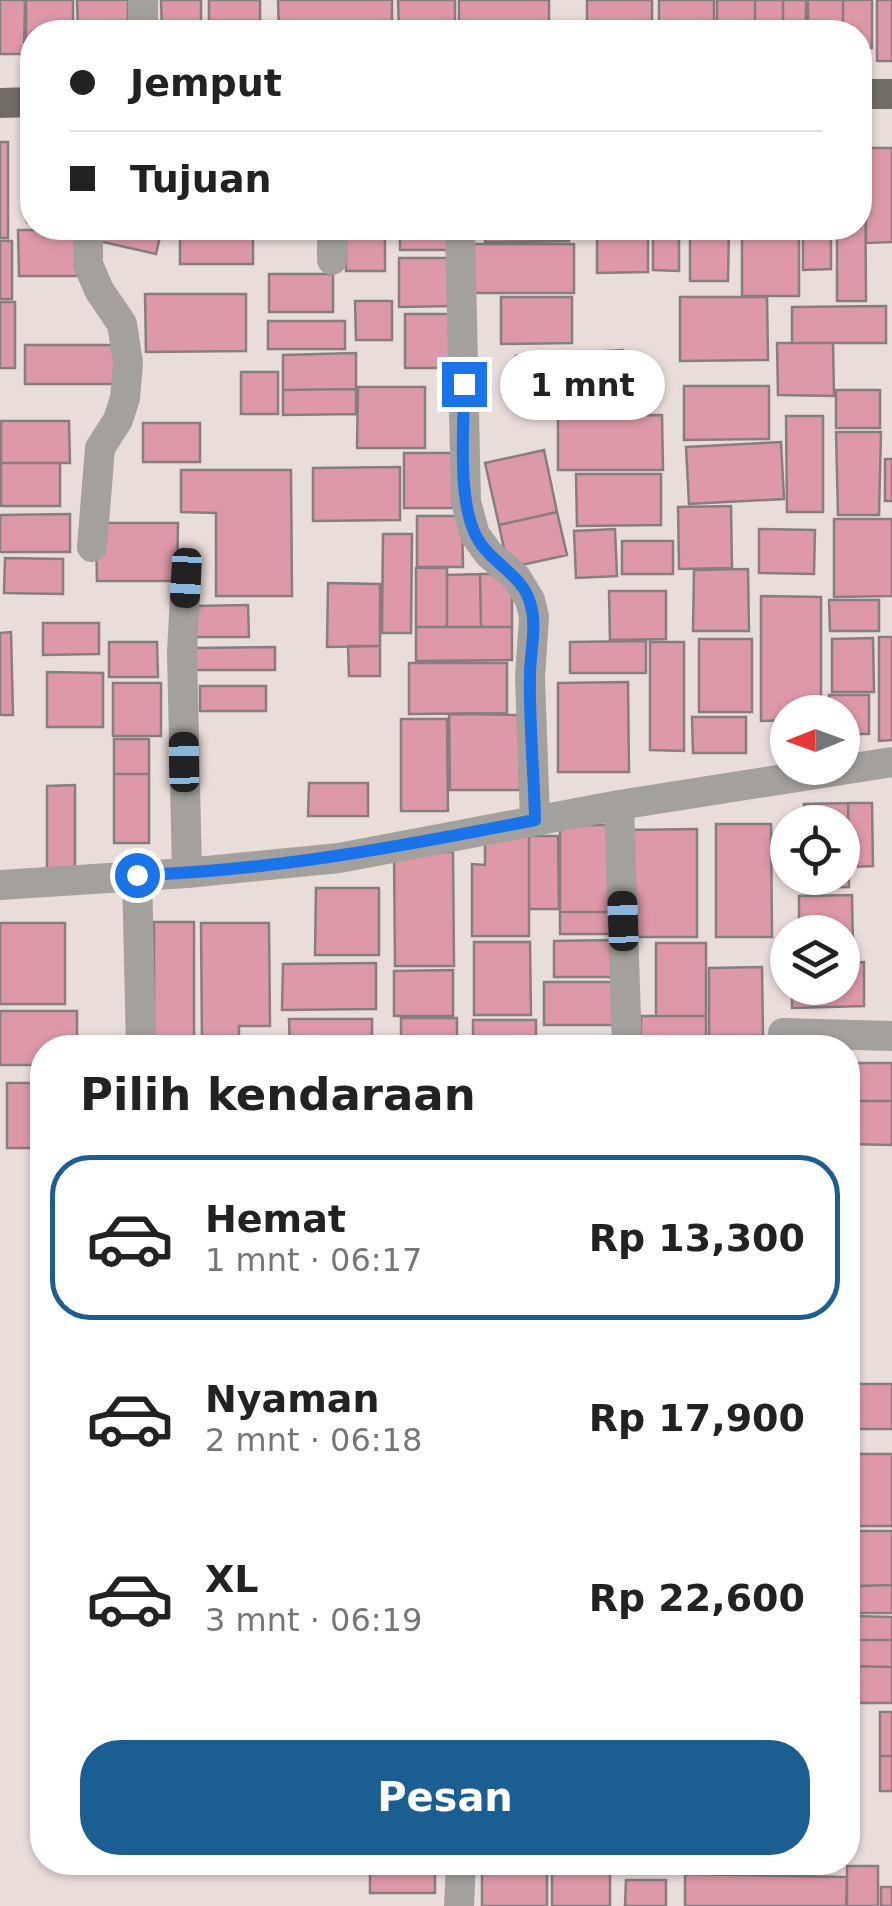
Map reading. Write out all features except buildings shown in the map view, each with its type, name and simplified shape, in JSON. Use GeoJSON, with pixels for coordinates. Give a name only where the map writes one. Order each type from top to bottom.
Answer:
{"type":"FeatureCollection","features":[{"type":"Feature","properties":{"kind":"street"},"geometry":{"type":"LineString","coordinates":[[88,240],[88,264],[122,324],[128,363],[125,398],[118,420],[100,448],[92,547]]}},
{"type":"Feature","properties":{"kind":"street"},"geometry":{"type":"LineString","coordinates":[[332,240],[332,260]]}},
{"type":"Feature","properties":{"kind":"street"},"geometry":{"type":"LineString","coordinates":[[460,240],[466,502],[475,534],[489,554],[516,576],[530,600],[534,617],[530,678],[535,820]]}},
{"type":"Feature","properties":{"kind":"street"},"geometry":{"type":"LineString","coordinates":[[186,578],[182,652],[187,873]]}},
{"type":"Feature","properties":{"kind":"street"},"geometry":{"type":"LineString","coordinates":[[0,885],[339,858],[619,805],[892,762]]}},
{"type":"Feature","properties":{"kind":"street"},"geometry":{"type":"LineString","coordinates":[[619,805],[627,1035]]}},
{"type":"Feature","properties":{"kind":"street"},"geometry":{"type":"LineString","coordinates":[[137,875],[141,1035]]}},
{"type":"Feature","properties":{"kind":"street"},"geometry":{"type":"LineString","coordinates":[[783,1033],[856,1035]]}},
{"type":"Feature","properties":{"kind":"street"},"geometry":{"type":"LineString","coordinates":[[860,1035],[892,1036]]}},
{"type":"Feature","properties":{"kind":"street"},"geometry":{"type":"LineString","coordinates":[[459,1906],[460,1875]]}},
{"type":"Feature","properties":{"kind":"route"},"geometry":{"type":"LineString","coordinates":[[137,875],[339,858],[535,820],[530,678],[534,617],[530,600],[516,576],[489,554],[475,534],[466,502],[464,384]]}}]}
